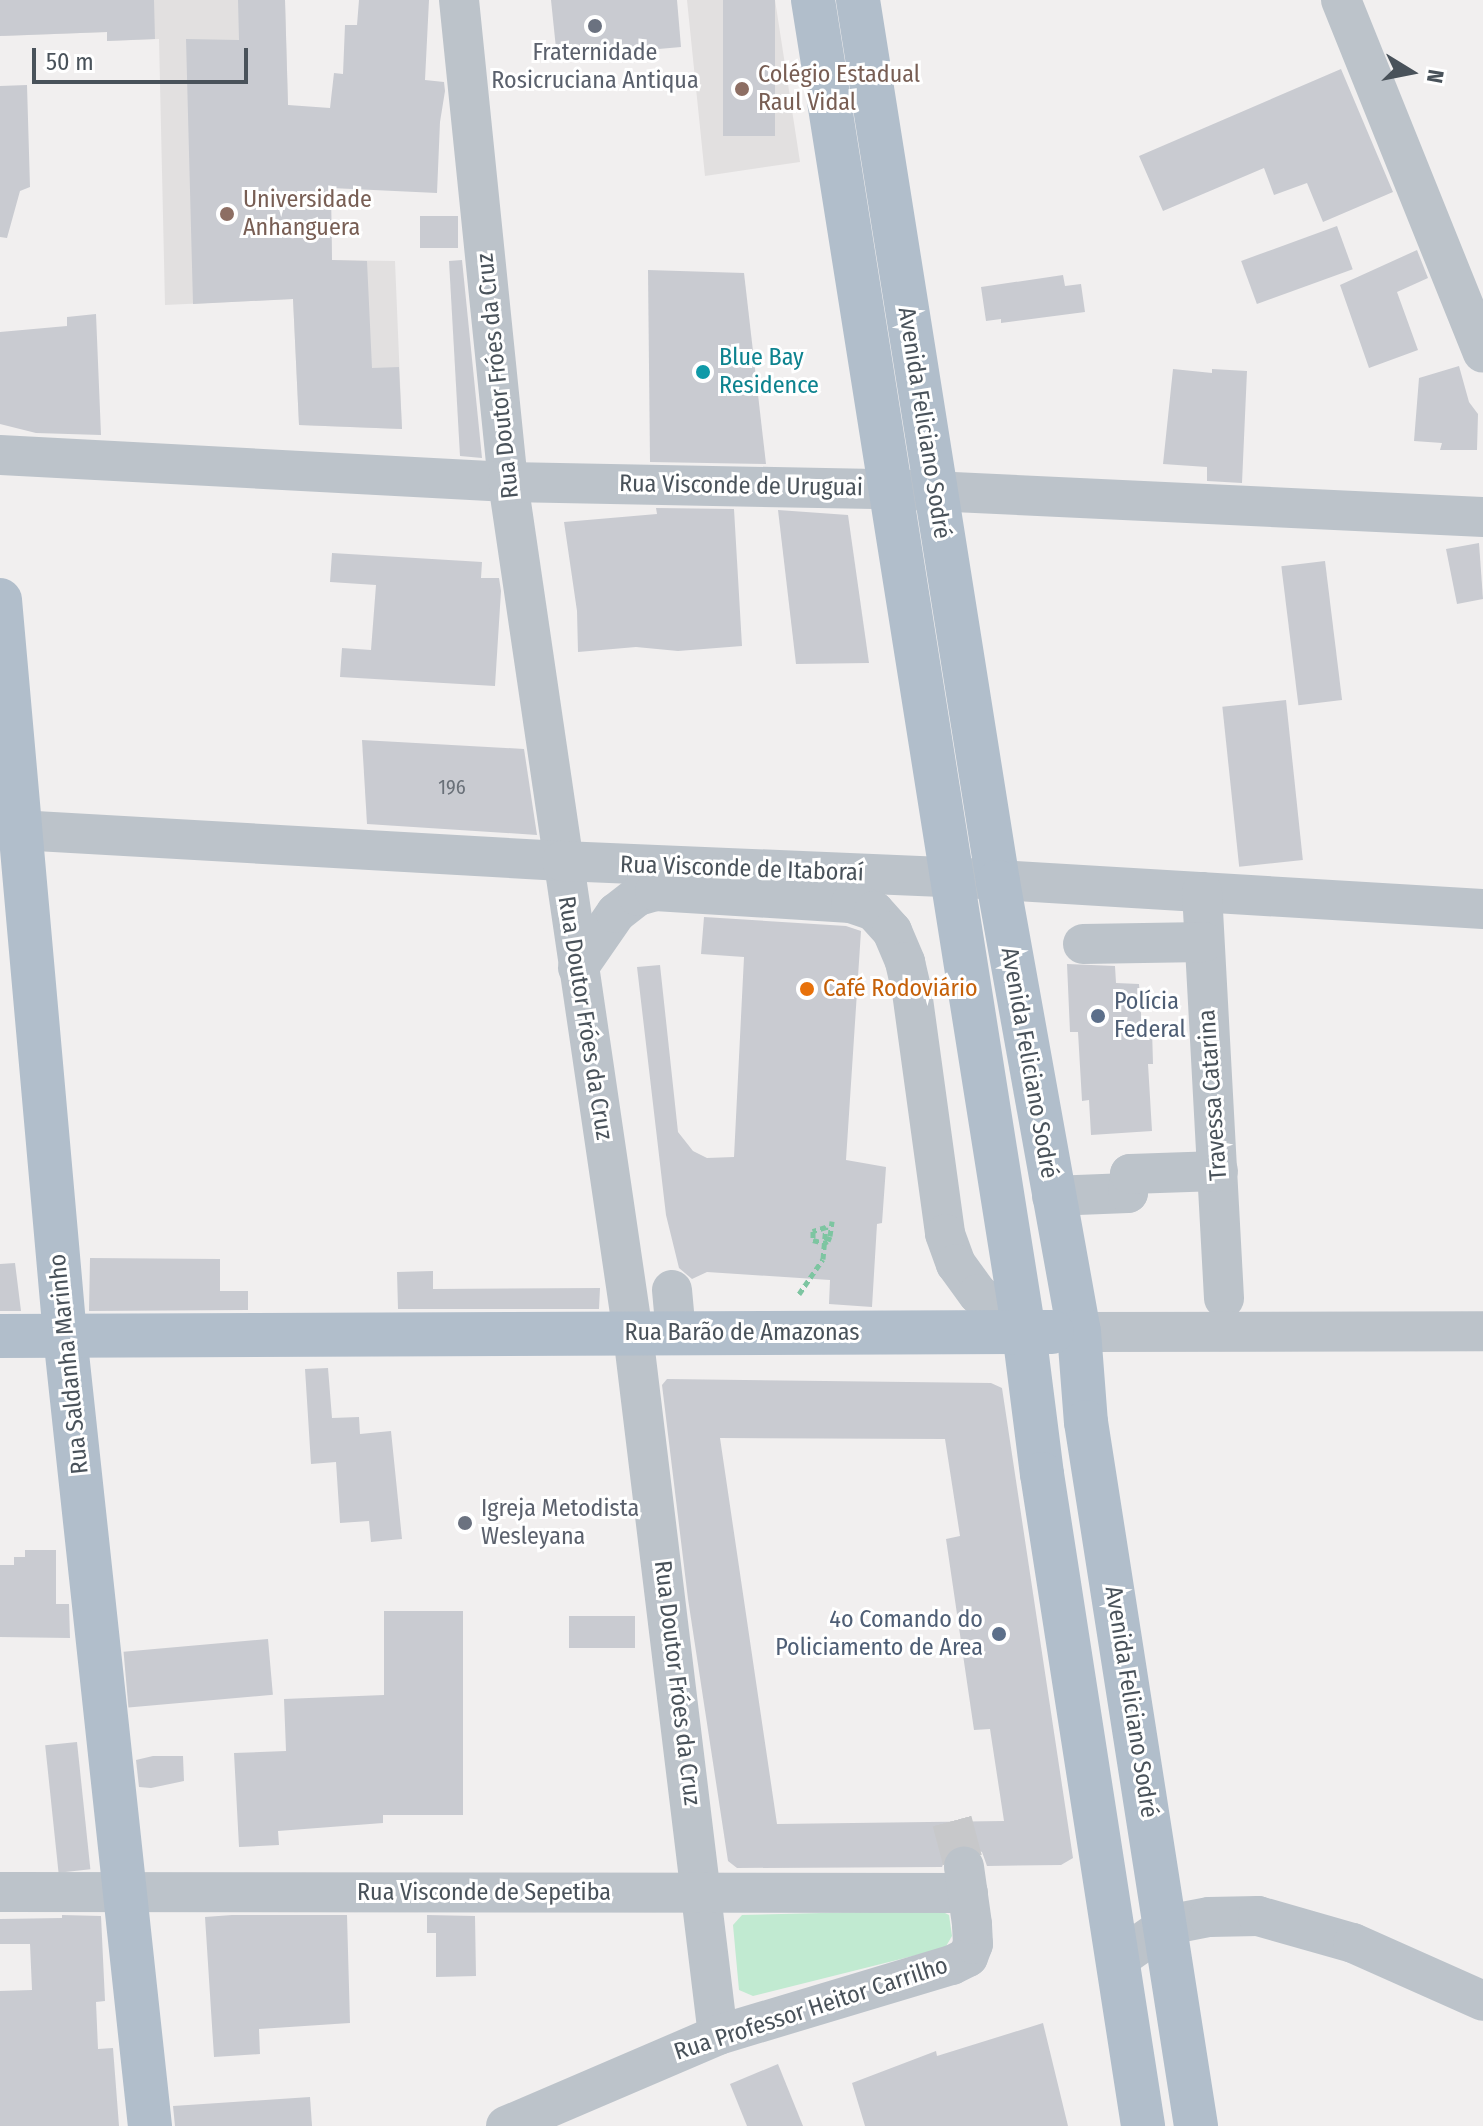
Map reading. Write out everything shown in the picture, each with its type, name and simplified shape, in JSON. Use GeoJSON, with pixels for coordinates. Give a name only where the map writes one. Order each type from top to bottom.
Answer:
{"type":"FeatureCollection","features":[{"type":"Feature","properties":{"kind":"main road","name":"Avenida Feliciano Sodré"},"geometry":{"type":"LineString","coordinates":[[813,0],[949,877],[1024,1332],[1042,1474],[1143,2126]]}},
{"type":"Feature","properties":{"kind":"main road","name":"Avenida Feliciano Sodré"},"geometry":{"type":"LineString","coordinates":[[858,0],[998,882],[1052,1196],[1079,1332],[1086,1422],[1196,2126]]}},
{"type":"Feature","properties":{"kind":"main road","name":"Rua Saldanha Marinho"},"geometry":{"type":"LineString","coordinates":[[0,600],[11,830],[150,2126]]}},
{"type":"Feature","properties":{"kind":"main road","name":"Rua Barão de Amazonas"},"geometry":{"type":"LineString","coordinates":[[0,1336],[676,1334],[797,1315],[1024,1332],[1079,1332]]}},
{"type":"Feature","properties":{"kind":"street","name":"Rua Doutor Fróes da Cruz"},"geometry":{"type":"LineString","coordinates":[[459,0],[508,482],[633,1334],[718,2035]]}},
{"type":"Feature","properties":{"kind":"street"},"geometry":{"type":"LineString","coordinates":[[1341,0],[1483,353]]}},
{"type":"Feature","properties":{"kind":"street","name":"Rua Visconde de Uruguai"},"geometry":{"type":"LineString","coordinates":[[0,455],[508,482],[889,489],[1483,517]]}},
{"type":"Feature","properties":{"kind":"street","name":"Rua Visconde de Itaboraí"},"geometry":{"type":"LineString","coordinates":[[11,830],[562,861],[949,877],[1483,909]]}},
{"type":"Feature","properties":{"kind":"street"},"geometry":{"type":"LineString","coordinates":[[578,968],[616,913],[638,896],[655,891],[851,903],[874,911],[892,931],[912,992],[945,1234],[956,1264],[978,1294],[1024,1332]]}},
{"type":"Feature","properties":{"kind":"street","name":"Travessa Catarina"},"geometry":{"type":"LineString","coordinates":[[1202,892],[1224,1298]]}},
{"type":"Feature","properties":{"kind":"street"},"geometry":{"type":"LineString","coordinates":[[1083,944],[1204,942]]}},
{"type":"Feature","properties":{"kind":"street"},"geometry":{"type":"LineString","coordinates":[[1052,1196],[1128,1193],[1130,1174],[1218,1171]]}},
{"type":"Feature","properties":{"kind":"street"},"geometry":{"type":"LineString","coordinates":[[672,1290],[676,1334]]}},
{"type":"Feature","properties":{"kind":"street","name":"Rua Barão de Amazonas"},"geometry":{"type":"LineString","coordinates":[[1079,1332],[1483,1331]]}},
{"type":"Feature","properties":{"kind":"street","name":"Rua Visconde de Sepetiba"},"geometry":{"type":"LineString","coordinates":[[0,1892],[703,1894],[966,1880]]}},
{"type":"Feature","properties":{"kind":"street","name":"Rua Professor Heitor Carrilho"},"geometry":{"type":"LineString","coordinates":[[506,2126],[718,2035],[952,1965],[968,1957],[973,1944],[966,1880]]}},
{"type":"Feature","properties":{"kind":"street"},"geometry":{"type":"LineString","coordinates":[[1117,1960],[1167,1925],[1209,1917],[1258,1916],[1353,1943],[1483,2001]]}},
{"type":"Feature","properties":{"kind":"path"},"geometry":{"type":"LineString","coordinates":[[797,1315],[823,1259],[826,1227],[813,1231],[816,1243],[828,1241],[832,1221]]}},
{"type":"Feature","properties":{"kind":"shaded area","name":"Universidade Anhanguera"},"geometry":{"type":"Polygon","coordinates":[[[2,0],[285,0],[288,105],[331,213],[332,260],[395,261],[402,429],[299,425],[293,299],[165,305],[159,39],[107,41],[107,32],[3,36],[2,0]]]}},
{"type":"Feature","properties":{"kind":"shaded area","name":"Colégio Estadual Raul Vidal"},"geometry":{"type":"Polygon","coordinates":[[[687,0],[775,0],[800,162],[705,176],[687,0]]]}},
{"type":"Feature","properties":{"kind":"green space"},"geometry":{"type":"Polygon","coordinates":[[[939,1910],[949,1915],[952,1936],[945,1948],[753,1996],[739,1990],[733,1925],[742,1915],[939,1910]]]}},
{"type":"Feature","properties":{"kind":"building"},"geometry":{"type":"Polygon","coordinates":[[[0,0],[154,0],[155,39],[107,41],[107,32],[0,36],[0,0]]]}},
{"type":"Feature","properties":{"kind":"building","name":"Universidade Anhanguera"},"geometry":{"type":"Polygon","coordinates":[[[238,0],[285,0],[288,105],[330,108],[334,73],[343,74],[345,25],[357,25],[359,0],[429,0],[425,80],[444,82],[445,91],[440,122],[437,193],[331,188],[332,260],[367,261],[372,368],[399,367],[402,429],[299,425],[293,299],[193,304],[186,39],[239,40],[238,0]]]}},
{"type":"Feature","properties":{"kind":"building"},"geometry":{"type":"Polygon","coordinates":[[[551,0],[677,0],[681,47],[557,58],[551,0]]]}},
{"type":"Feature","properties":{"kind":"building"},"geometry":{"type":"Polygon","coordinates":[[[723,0],[775,0],[775,136],[723,136],[723,0]]]}},
{"type":"Feature","properties":{"kind":"building"},"geometry":{"type":"Polygon","coordinates":[[[1341,69],[1393,192],[1323,222],[1307,183],[1274,195],[1264,168],[1163,211],[1139,156],[1341,69]]]}},
{"type":"Feature","properties":{"kind":"building"},"geometry":{"type":"Polygon","coordinates":[[[27,85],[30,187],[20,191],[7,238],[0,237],[0,86],[27,85]]]}},
{"type":"Feature","properties":{"kind":"building"},"geometry":{"type":"Polygon","coordinates":[[[420,216],[458,216],[458,248],[420,248],[420,216]]]}},
{"type":"Feature","properties":{"kind":"building"},"geometry":{"type":"Polygon","coordinates":[[[1337,226],[1353,269],[1257,304],[1241,261],[1337,226]]]}},
{"type":"Feature","properties":{"kind":"building"},"geometry":{"type":"Polygon","coordinates":[[[1417,250],[1428,278],[1397,292],[1418,350],[1369,368],[1340,285],[1417,250]]]}},
{"type":"Feature","properties":{"kind":"building"},"geometry":{"type":"Polygon","coordinates":[[[462,260],[482,458],[460,456],[449,261],[462,260]]]}},
{"type":"Feature","properties":{"kind":"building","name":"Blue Bay Residence"},"geometry":{"type":"Polygon","coordinates":[[[648,270],[744,273],[766,464],[650,462],[648,270]]]}},
{"type":"Feature","properties":{"kind":"building"},"geometry":{"type":"Polygon","coordinates":[[[1063,275],[1065,286],[1081,284],[1085,312],[1001,323],[1001,319],[986,321],[981,287],[1063,275]]]}},
{"type":"Feature","properties":{"kind":"building"},"geometry":{"type":"Polygon","coordinates":[[[96,314],[101,435],[36,433],[0,424],[0,332],[67,326],[67,317],[96,314]]]}},
{"type":"Feature","properties":{"kind":"building"},"geometry":{"type":"Polygon","coordinates":[[[1459,366],[1469,402],[1478,414],[1477,450],[1440,450],[1442,443],[1414,441],[1419,378],[1459,366]]]}},
{"type":"Feature","properties":{"kind":"building"},"geometry":{"type":"Polygon","coordinates":[[[1173,369],[1212,373],[1212,369],[1247,371],[1242,483],[1207,481],[1207,467],[1163,464],[1173,369]]]}},
{"type":"Feature","properties":{"kind":"building"},"geometry":{"type":"Polygon","coordinates":[[[656,508],[734,509],[742,646],[678,651],[636,647],[578,652],[577,611],[564,522],[657,514],[656,508]]]}},
{"type":"Feature","properties":{"kind":"building"},"geometry":{"type":"Polygon","coordinates":[[[778,510],[848,515],[869,663],[796,664],[778,510]]]}},
{"type":"Feature","properties":{"kind":"building"},"geometry":{"type":"Polygon","coordinates":[[[1479,543],[1483,599],[1457,604],[1446,549],[1479,543]]]}},
{"type":"Feature","properties":{"kind":"building"},"geometry":{"type":"Polygon","coordinates":[[[332,553],[482,562],[481,578],[499,578],[501,591],[495,686],[340,677],[342,648],[371,650],[376,585],[330,582],[332,553]]]}},
{"type":"Feature","properties":{"kind":"building"},"geometry":{"type":"Polygon","coordinates":[[[1325,561],[1342,700],[1298,705],[1281,566],[1325,561]]]}},
{"type":"Feature","properties":{"kind":"building"},"geometry":{"type":"Polygon","coordinates":[[[1286,700],[1303,860],[1239,867],[1222,707],[1286,700]]]}},
{"type":"Feature","properties":{"kind":"building"},"geometry":{"type":"Polygon","coordinates":[[[362,740],[524,749],[537,835],[367,824],[362,740]]]}},
{"type":"Feature","properties":{"kind":"building"},"geometry":{"type":"Polygon","coordinates":[[[704,917],[846,926],[861,931],[846,1160],[886,1167],[882,1223],[877,1224],[872,1307],[829,1304],[830,1280],[707,1272],[692,1279],[679,1268],[666,1215],[637,967],[660,965],[678,1132],[693,1151],[707,1158],[734,1157],[744,957],[701,954],[704,917]]]}},
{"type":"Feature","properties":{"kind":"building"},"geometry":{"type":"Polygon","coordinates":[[[1067,964],[1115,966],[1116,983],[1139,984],[1142,1028],[1152,1029],[1153,1064],[1148,1064],[1152,1131],[1091,1135],[1089,1100],[1082,1101],[1078,1032],[1070,1032],[1067,964]]]}},
{"type":"Feature","properties":{"kind":"building"},"geometry":{"type":"Polygon","coordinates":[[[90,1258],[220,1259],[220,1291],[248,1291],[248,1310],[89,1311],[90,1258]]]}},
{"type":"Feature","properties":{"kind":"building"},"geometry":{"type":"Polygon","coordinates":[[[15,1263],[21,1311],[0,1311],[0,1264],[15,1263]]]}},
{"type":"Feature","properties":{"kind":"building"},"geometry":{"type":"Polygon","coordinates":[[[433,1271],[433,1289],[600,1288],[599,1309],[398,1309],[397,1272],[433,1271]]]}},
{"type":"Feature","properties":{"kind":"building"},"geometry":{"type":"Polygon","coordinates":[[[328,1368],[332,1418],[359,1417],[360,1434],[391,1431],[402,1539],[371,1542],[369,1521],[340,1523],[336,1462],[311,1464],[305,1369],[328,1368]]]}},
{"type":"Feature","properties":{"kind":"building","name":"4o Comando do Policiamento de Area"},"geometry":{"type":"Polygon","coordinates":[[[667,1379],[991,1383],[1002,1388],[1073,1858],[1061,1865],[987,1866],[982,1852],[962,1844],[949,1849],[942,1867],[737,1868],[728,1861],[688,1599],[662,1385],[667,1379]],[[720,1438],[777,1824],[1004,1821],[990,1729],[974,1730],[946,1539],[960,1536],[945,1439],[720,1438]]]}},
{"type":"Feature","properties":{"kind":"building"},"geometry":{"type":"Polygon","coordinates":[[[25,1550],[56,1550],[56,1604],[69,1604],[70,1638],[0,1637],[0,1565],[14,1565],[14,1557],[25,1557],[25,1550]]]}},
{"type":"Feature","properties":{"kind":"building"},"geometry":{"type":"Polygon","coordinates":[[[384,1611],[463,1611],[463,1815],[383,1815],[383,1823],[278,1831],[279,1845],[239,1847],[234,1753],[286,1751],[284,1699],[384,1695],[384,1611]]]}},
{"type":"Feature","properties":{"kind":"building"},"geometry":{"type":"Polygon","coordinates":[[[569,1616],[635,1616],[635,1648],[569,1648],[569,1616]]]}},
{"type":"Feature","properties":{"kind":"building"},"geometry":{"type":"Polygon","coordinates":[[[268,1639],[273,1695],[128,1707],[124,1652],[268,1639]]]}},
{"type":"Feature","properties":{"kind":"building"},"geometry":{"type":"Polygon","coordinates":[[[77,1742],[90,1869],[59,1873],[45,1745],[77,1742]]]}},
{"type":"Feature","properties":{"kind":"building"},"geometry":{"type":"Polygon","coordinates":[[[153,1756],[183,1756],[184,1781],[151,1788],[139,1787],[136,1760],[153,1756]]]}},
{"type":"Feature","properties":{"kind":"building"},"geometry":{"type":"Polygon","coordinates":[[[62,1915],[101,1916],[105,2001],[96,2002],[98,2049],[113,2048],[119,2126],[0,2126],[0,1991],[32,1990],[30,1944],[0,1944],[0,1919],[62,1918],[62,1915]]]}},
{"type":"Feature","properties":{"kind":"building"},"geometry":{"type":"Polygon","coordinates":[[[347,1915],[350,2023],[259,2029],[260,2054],[214,2057],[205,1917],[347,1915]]]}},
{"type":"Feature","properties":{"kind":"building"},"geometry":{"type":"Polygon","coordinates":[[[427,1915],[475,1916],[476,1976],[436,1977],[436,1933],[427,1933],[427,1915]]]}},
{"type":"Feature","properties":{"kind":"building"},"geometry":{"type":"Polygon","coordinates":[[[1043,2023],[1068,2126],[865,2126],[852,2083],[936,2051],[937,2056],[1043,2023]]]}},
{"type":"Feature","properties":{"kind":"building"},"geometry":{"type":"Polygon","coordinates":[[[778,2064],[803,2126],[747,2126],[730,2084],[778,2064]]]}},
{"type":"Feature","properties":{"kind":"building"},"geometry":{"type":"Polygon","coordinates":[[[310,2097],[312,2126],[175,2126],[173,2106],[310,2097]]]}},
{"type":"Feature","properties":{"kind":"tunnel"},"geometry":{"type":"LineString","coordinates":[[952,1821],[964,1866]]}},
{"type":"Feature","properties":{"kind":"place","name":"Fraternidade Rosicruciana Antiqua"},"geometry":{"type":"Point","coordinates":[595,26]}},
{"type":"Feature","properties":{"kind":"place","name":"Colégio Estadual Raul Vidal"},"geometry":{"type":"Point","coordinates":[742,89]}},
{"type":"Feature","properties":{"kind":"place","name":"Universidade Anhanguera"},"geometry":{"type":"Point","coordinates":[227,214]}},
{"type":"Feature","properties":{"kind":"place","name":"Blue Bay Residence"},"geometry":{"type":"Point","coordinates":[703,372]}},
{"type":"Feature","properties":{"kind":"place","name":"Café Rodoviário"},"geometry":{"type":"Point","coordinates":[807,989]}},
{"type":"Feature","properties":{"kind":"place","name":"Polícia Federal"},"geometry":{"type":"Point","coordinates":[1098,1016]}},
{"type":"Feature","properties":{"kind":"place","name":"Igreja Metodista Wesleyana"},"geometry":{"type":"Point","coordinates":[465,1523]}},
{"type":"Feature","properties":{"kind":"place","name":"4o Comando do Policiamento de Area"},"geometry":{"type":"Point","coordinates":[999,1634]}}]}
